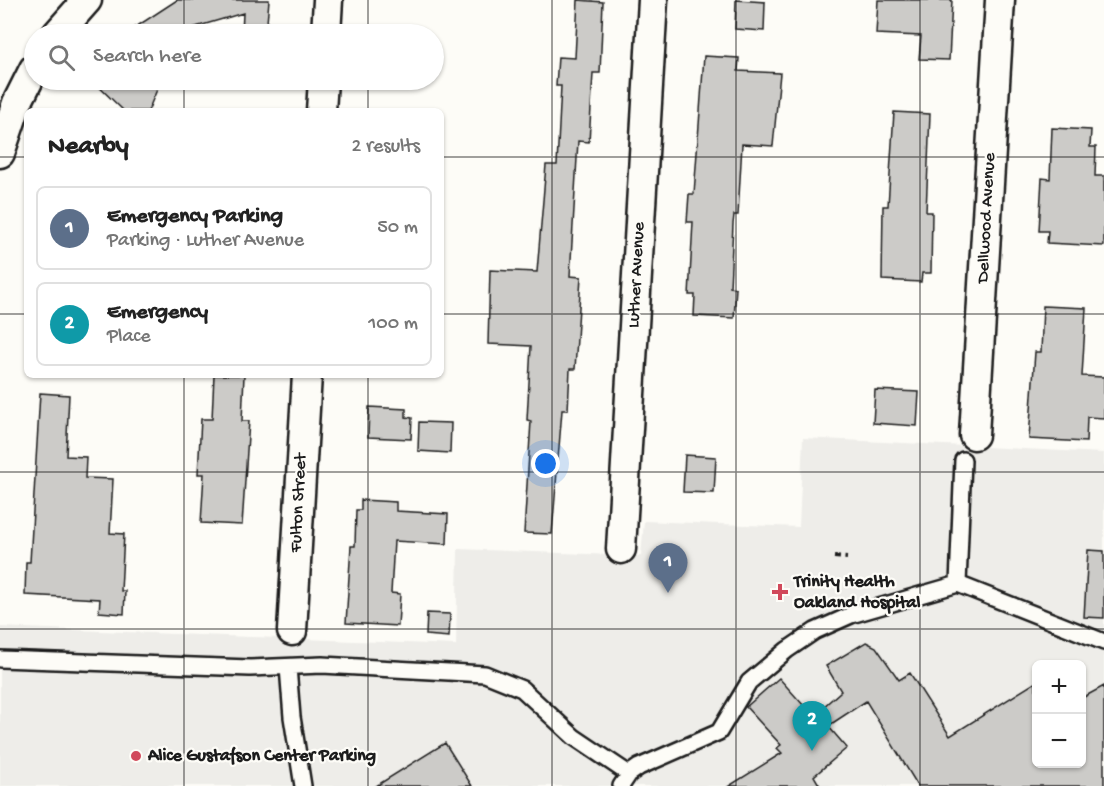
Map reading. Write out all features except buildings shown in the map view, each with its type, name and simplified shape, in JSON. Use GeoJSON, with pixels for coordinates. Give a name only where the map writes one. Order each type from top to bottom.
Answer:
{"type":"FeatureCollection","features":[{"type":"Feature","properties":{"kind":"street"},"geometry":{"type":"LineString","coordinates":[[66,24],[87,0]]}},
{"type":"Feature","properties":{"kind":"street"},"geometry":{"type":"LineString","coordinates":[[327,24],[328,0]]}},
{"type":"Feature","properties":{"kind":"street","name":"Luther Avenue"},"geometry":{"type":"LineString","coordinates":[[621,549],[653,0]]}},
{"type":"Feature","properties":{"kind":"street","name":"Dellwood Avenue"},"geometry":{"type":"LineString","coordinates":[[969,447],[999,0]]}},
{"type":"Feature","properties":{"kind":"street"},"geometry":{"type":"LineString","coordinates":[[0,153],[24,89]]}},
{"type":"Feature","properties":{"kind":"street"},"geometry":{"type":"LineString","coordinates":[[321,108],[322,90]]}},
{"type":"Feature","properties":{"kind":"street","name":"Fulton Street"},"geometry":{"type":"LineString","coordinates":[[292,631],[307,378]]}},
{"type":"Feature","properties":{"kind":"lane"},"geometry":{"type":"LineString","coordinates":[[958,584],[969,447]]}},
{"type":"Feature","properties":{"kind":"lane"},"geometry":{"type":"LineString","coordinates":[[0,659],[108,664],[288,667],[322,665],[485,674],[522,689],[625,780],[718,732],[749,682],[787,650],[815,632],[851,615],[958,584],[1104,642]]}},
{"type":"Feature","properties":{"kind":"lane"},"geometry":{"type":"LineString","coordinates":[[288,667],[292,717],[303,786]]}},
{"type":"Feature","properties":{"kind":"path"},"geometry":{"type":"LineString","coordinates":[[834,556],[847,558]]}},
{"type":"Feature","properties":{"kind":"shaded area","name":"Trinity Health Oakland Hospital"},"geometry":{"type":"Polygon","coordinates":[[[803,438],[1104,453],[1104,786],[0,786],[0,627],[456,645],[458,549],[641,556],[644,521],[799,527],[803,438]]]}},
{"type":"Feature","properties":{"kind":"place","name":"Trinity Health Oakland Hospital"},"geometry":{"type":"Point","coordinates":[780,592]}},
{"type":"Feature","properties":{"kind":"place","name":"Emergency Parking"},"geometry":{"type":"Point","coordinates":[668,593]}},
{"type":"Feature","properties":{"kind":"place","name":"Emergency"},"geometry":{"type":"Point","coordinates":[812,751]}},
{"type":"Feature","properties":{"kind":"place","name":"Alice Gustafson Center Parking"},"geometry":{"type":"Point","coordinates":[136,756]}}]}
